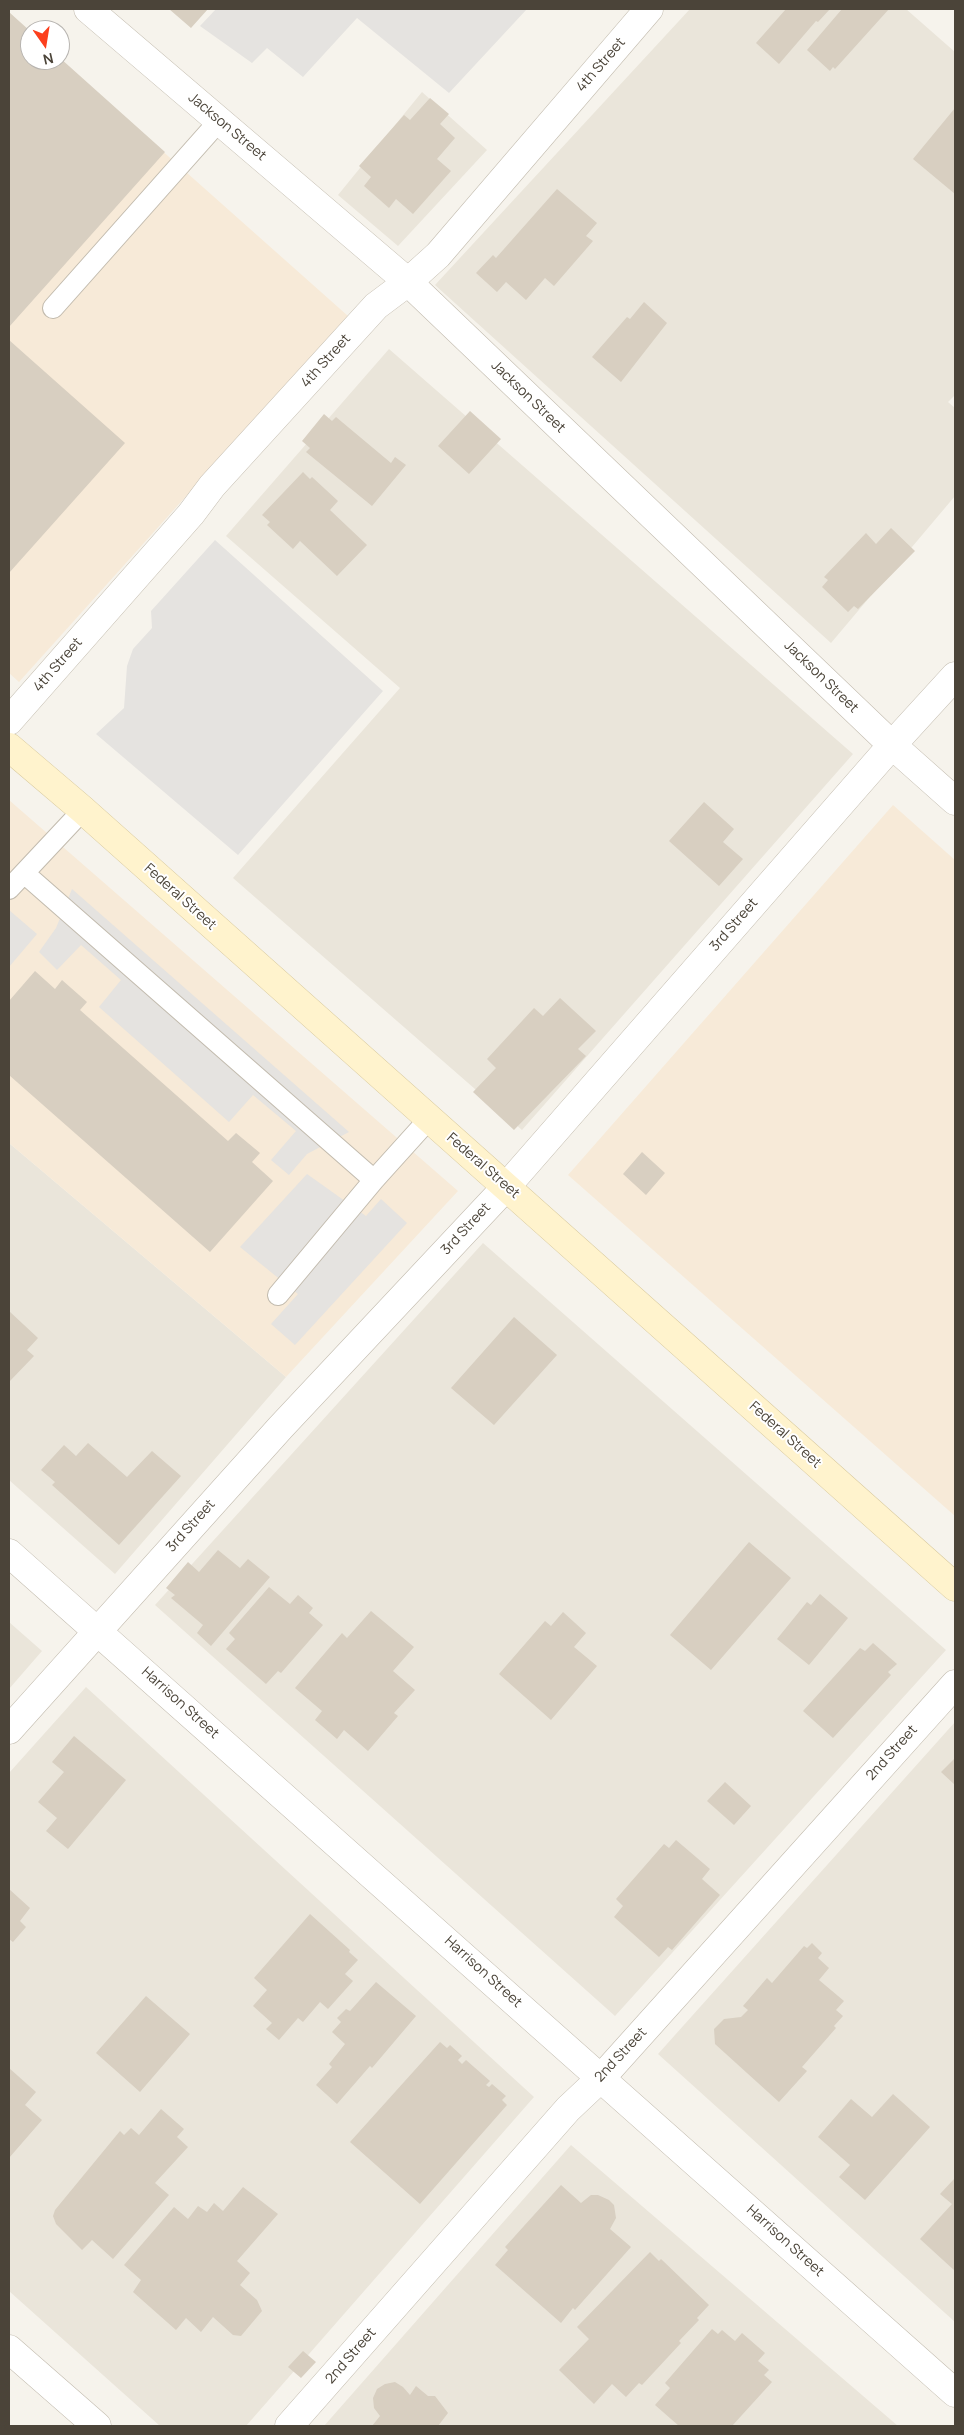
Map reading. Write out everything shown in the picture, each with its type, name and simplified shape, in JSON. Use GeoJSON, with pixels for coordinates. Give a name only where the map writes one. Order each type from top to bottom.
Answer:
{"type":"FeatureCollection","features":[{"type":"Feature","properties":{"kind":"street","name":"Jackson Street"},"geometry":{"type":"LineString","coordinates":[[88,9],[408,282],[892,745],[955,801]]}},
{"type":"Feature","properties":{"kind":"street","name":"4th Street"},"geometry":{"type":"LineString","coordinates":[[9,721],[191,514],[212,486],[376,306],[408,282],[438,255],[649,9]]}},
{"type":"Feature","properties":{"kind":"street","name":"3rd Street"},"geometry":{"type":"LineString","coordinates":[[9,1730],[280,1428],[506,1186],[892,745],[955,676]]}},
{"type":"Feature","properties":{"kind":"street","name":"Federal Street"},"geometry":{"type":"LineString","coordinates":[[9,747],[83,810],[955,1587]]}},
{"type":"Feature","properties":{"kind":"street","name":"Harrison Street"},"geometry":{"type":"LineString","coordinates":[[9,1552],[602,2077],[955,2393]]}},
{"type":"Feature","properties":{"kind":"street","name":"2nd Street"},"geometry":{"type":"LineString","coordinates":[[289,2426],[568,2109],[602,2077],[955,1684]]}},
{"type":"Feature","properties":{"kind":"street"},"geometry":{"type":"LineString","coordinates":[[9,2350],[97,2426]]}},
{"type":"Feature","properties":{"kind":"lane"},"geometry":{"type":"LineString","coordinates":[[53,308],[220,121]]}},
{"type":"Feature","properties":{"kind":"lane"},"geometry":{"type":"LineString","coordinates":[[9,889],[83,810]]}},
{"type":"Feature","properties":{"kind":"lane"},"geometry":{"type":"LineString","coordinates":[[24,873],[374,1180]]}},
{"type":"Feature","properties":{"kind":"lane"},"geometry":{"type":"LineString","coordinates":[[278,1295],[374,1180],[429,1119]]}},
{"type":"Feature","properties":{"kind":"shaded area"},"geometry":{"type":"Polygon","coordinates":[[[216,9],[527,9],[449,93],[357,18],[303,77],[267,48],[252,63],[200,26],[216,9]]]}},
{"type":"Feature","properties":{"kind":"shaded area"},"geometry":{"type":"Polygon","coordinates":[[[690,9],[906,9],[955,52],[955,395],[948,402],[955,408],[955,496],[831,643],[435,285],[690,9]]]}},
{"type":"Feature","properties":{"kind":"shaded area"},"geometry":{"type":"Polygon","coordinates":[[[9,15],[20,24],[20,70],[70,69],[348,316],[19,682],[9,673],[9,15]]]}},
{"type":"Feature","properties":{"kind":"shaded area"},"geometry":{"type":"Polygon","coordinates":[[[422,92],[487,150],[398,246],[338,195],[422,92]]]}},
{"type":"Feature","properties":{"kind":"shaded area"},"geometry":{"type":"Polygon","coordinates":[[[389,349],[853,754],[522,1130],[233,878],[400,688],[226,536],[389,349]]]}},
{"type":"Feature","properties":{"kind":"shaded area"},"geometry":{"type":"Polygon","coordinates":[[[215,540],[383,691],[238,855],[96,734],[124,708],[127,666],[133,649],[152,628],[151,611],[215,540]]]}},
{"type":"Feature","properties":{"kind":"shaded area"},"geometry":{"type":"Polygon","coordinates":[[[9,800],[458,1191],[286,1377],[9,1143],[9,800]]]}},
{"type":"Feature","properties":{"kind":"shaded area"},"geometry":{"type":"Polygon","coordinates":[[[893,805],[955,860],[955,1516],[568,1175],[893,805]]]}},
{"type":"Feature","properties":{"kind":"shaded area"},"geometry":{"type":"Polygon","coordinates":[[[72,889],[349,1132],[307,1154],[289,1175],[271,1160],[296,1131],[253,1095],[229,1122],[99,1007],[121,980],[81,945],[57,970],[39,952],[56,928],[72,889]]]}},
{"type":"Feature","properties":{"kind":"shaded area"},"geometry":{"type":"Polygon","coordinates":[[[9,910],[37,934],[9,967],[9,910]]]}},
{"type":"Feature","properties":{"kind":"shaded area"},"geometry":{"type":"Polygon","coordinates":[[[9,1143],[286,1377],[115,1574],[9,1480],[9,1143]]]}},
{"type":"Feature","properties":{"kind":"shaded area"},"geometry":{"type":"Polygon","coordinates":[[[307,1174],[366,1216],[381,1199],[407,1223],[295,1345],[271,1324],[298,1294],[240,1247],[307,1174]]]}},
{"type":"Feature","properties":{"kind":"shaded area"},"geometry":{"type":"Polygon","coordinates":[[[483,1243],[946,1650],[615,2016],[155,1605],[483,1243]]]}},
{"type":"Feature","properties":{"kind":"shaded area"},"geometry":{"type":"Polygon","coordinates":[[[9,1622],[42,1651],[9,1689],[9,1622]]]}},
{"type":"Feature","properties":{"kind":"shaded area"},"geometry":{"type":"Polygon","coordinates":[[[86,1687],[534,2097],[246,2426],[160,2426],[9,2291],[9,1773],[86,1687]]]}},
{"type":"Feature","properties":{"kind":"shaded area"},"geometry":{"type":"Polygon","coordinates":[[[955,1722],[955,2322],[658,2054],[955,1722]]]}},
{"type":"Feature","properties":{"kind":"shaded area"},"geometry":{"type":"Polygon","coordinates":[[[571,2145],[898,2426],[324,2426],[571,2145]]]}},
{"type":"Feature","properties":{"kind":"building"},"geometry":{"type":"Polygon","coordinates":[[[169,9],[208,9],[191,28],[169,9]]]}},
{"type":"Feature","properties":{"kind":"building"},"geometry":{"type":"Polygon","coordinates":[[[786,9],[830,9],[818,22],[816,21],[779,64],[756,43],[786,9]]]}},
{"type":"Feature","properties":{"kind":"building"},"geometry":{"type":"Polygon","coordinates":[[[842,9],[889,9],[835,69],[833,67],[830,71],[807,50],[842,9]]]}},
{"type":"Feature","properties":{"kind":"building"},"geometry":{"type":"Polygon","coordinates":[[[9,12],[20,22],[20,70],[70,70],[70,67],[165,152],[9,327],[9,12]]]}},
{"type":"Feature","properties":{"kind":"building"},"geometry":{"type":"Polygon","coordinates":[[[430,98],[449,114],[440,124],[455,138],[437,159],[451,171],[413,214],[396,199],[389,208],[364,186],[371,177],[359,166],[404,115],[410,120],[430,98]]]}},
{"type":"Feature","properties":{"kind":"building"},"geometry":{"type":"Polygon","coordinates":[[[955,108],[955,194],[913,159],[955,108]]]}},
{"type":"Feature","properties":{"kind":"building"},"geometry":{"type":"Polygon","coordinates":[[[557,189],[597,223],[586,236],[593,241],[554,286],[545,278],[526,300],[506,282],[497,292],[476,273],[493,255],[496,258],[557,189]]]}},
{"type":"Feature","properties":{"kind":"building"},"geometry":{"type":"Polygon","coordinates":[[[644,302],[667,323],[621,382],[592,357],[627,317],[630,319],[644,302]]]}},
{"type":"Feature","properties":{"kind":"building"},"geometry":{"type":"Polygon","coordinates":[[[9,340],[125,443],[9,573],[9,340]]]}},
{"type":"Feature","properties":{"kind":"building"},"geometry":{"type":"Polygon","coordinates":[[[470,411],[501,439],[469,474],[438,446],[470,411]]]}},
{"type":"Feature","properties":{"kind":"building"},"geometry":{"type":"Polygon","coordinates":[[[324,414],[332,421],[336,417],[391,463],[395,457],[406,465],[372,506],[306,452],[310,448],[302,441],[324,414]]]}},
{"type":"Feature","properties":{"kind":"building"},"geometry":{"type":"Polygon","coordinates":[[[303,472],[310,479],[312,477],[338,501],[330,510],[367,545],[337,576],[300,541],[293,549],[267,525],[270,522],[262,515],[303,472]]]}},
{"type":"Feature","properties":{"kind":"building"},"geometry":{"type":"Polygon","coordinates":[[[891,528],[915,551],[858,609],[854,606],[848,612],[822,587],[828,580],[824,577],[866,533],[876,544],[891,528]]]}},
{"type":"Feature","properties":{"kind":"building"},"geometry":{"type":"Polygon","coordinates":[[[704,802],[734,829],[723,842],[743,859],[719,886],[669,841],[704,802]]]}},
{"type":"Feature","properties":{"kind":"building"},"geometry":{"type":"Polygon","coordinates":[[[35,971],[55,989],[62,980],[87,1002],[80,1010],[228,1141],[236,1133],[260,1153],[252,1162],[273,1181],[210,1252],[9,1075],[9,1001],[35,971]]]}},
{"type":"Feature","properties":{"kind":"building"},"geometry":{"type":"Polygon","coordinates":[[[560,998],[596,1031],[578,1049],[586,1056],[514,1130],[473,1092],[496,1068],[487,1059],[534,1008],[543,1016],[560,998]]]}},
{"type":"Feature","properties":{"kind":"building"},"geometry":{"type":"Polygon","coordinates":[[[642,1152],[665,1173],[646,1195],[623,1174],[642,1152]]]}},
{"type":"Feature","properties":{"kind":"building"},"geometry":{"type":"Polygon","coordinates":[[[9,1311],[38,1338],[27,1350],[34,1356],[9,1382],[9,1311]]]}},
{"type":"Feature","properties":{"kind":"building"},"geometry":{"type":"Polygon","coordinates":[[[514,1317],[557,1355],[494,1425],[451,1388],[514,1317]]]}},
{"type":"Feature","properties":{"kind":"building"},"geometry":{"type":"Polygon","coordinates":[[[88,1443],[127,1477],[152,1451],[181,1476],[119,1545],[52,1485],[55,1482],[41,1470],[64,1445],[76,1456],[88,1443]]]}},
{"type":"Feature","properties":{"kind":"building"},"geometry":{"type":"Polygon","coordinates":[[[749,1542],[791,1578],[711,1670],[670,1635],[749,1542]]]}},
{"type":"Feature","properties":{"kind":"building"},"geometry":{"type":"Polygon","coordinates":[[[218,1550],[240,1568],[248,1559],[270,1577],[211,1646],[197,1633],[203,1625],[171,1598],[175,1595],[166,1588],[188,1562],[199,1572],[218,1550]]]}},
{"type":"Feature","properties":{"kind":"building"},"geometry":{"type":"Polygon","coordinates":[[[269,1587],[290,1604],[298,1595],[313,1608],[309,1613],[323,1625],[281,1673],[278,1671],[266,1684],[226,1649],[235,1639],[229,1633],[269,1587]]]}},
{"type":"Feature","properties":{"kind":"building"},"geometry":{"type":"Polygon","coordinates":[[[820,1594],[848,1618],[809,1665],[777,1639],[807,1602],[811,1605],[820,1594]]]}},
{"type":"Feature","properties":{"kind":"building"},"geometry":{"type":"Polygon","coordinates":[[[371,1611],[414,1647],[393,1671],[415,1690],[394,1713],[398,1716],[368,1751],[344,1730],[337,1739],[315,1720],[322,1711],[295,1688],[342,1633],[347,1638],[371,1611]]]}},
{"type":"Feature","properties":{"kind":"building"},"geometry":{"type":"Polygon","coordinates":[[[563,1612],[586,1633],[574,1647],[597,1666],[551,1720],[499,1674],[545,1621],[551,1626],[563,1612]]]}},
{"type":"Feature","properties":{"kind":"building"},"geometry":{"type":"Polygon","coordinates":[[[873,1643],[897,1664],[888,1672],[891,1675],[833,1738],[803,1711],[860,1648],[865,1651],[873,1643]]]}},
{"type":"Feature","properties":{"kind":"building"},"geometry":{"type":"Polygon","coordinates":[[[74,1736],[126,1780],[68,1849],[46,1831],[57,1818],[38,1802],[64,1772],[52,1762],[74,1736]]]}},
{"type":"Feature","properties":{"kind":"building"},"geometry":{"type":"Polygon","coordinates":[[[955,1758],[955,1785],[941,1772],[955,1758]]]}},
{"type":"Feature","properties":{"kind":"building"},"geometry":{"type":"Polygon","coordinates":[[[725,1782],[751,1806],[734,1825],[707,1801],[725,1782]]]}},
{"type":"Feature","properties":{"kind":"building"},"geometry":{"type":"Polygon","coordinates":[[[676,1840],[710,1869],[702,1879],[720,1895],[672,1950],[668,1947],[659,1957],[614,1917],[623,1906],[616,1899],[664,1844],[669,1848],[676,1840]]]}},
{"type":"Feature","properties":{"kind":"building"},"geometry":{"type":"Polygon","coordinates":[[[9,1889],[30,1908],[20,1921],[26,1927],[13,1942],[9,1939],[9,1889]]]}},
{"type":"Feature","properties":{"kind":"building"},"geometry":{"type":"Polygon","coordinates":[[[310,1914],[350,1950],[349,1952],[358,1960],[345,1974],[353,1981],[328,2009],[320,2002],[303,2022],[298,2018],[279,2040],[266,2029],[272,2023],[253,2006],[267,1990],[254,1978],[310,1914]]]}},
{"type":"Feature","properties":{"kind":"building"},"geometry":{"type":"Polygon","coordinates":[[[812,1943],[822,1953],[818,1958],[829,1968],[819,1980],[844,2001],[836,2010],[843,2016],[834,2026],[836,2028],[802,2067],[807,2071],[779,2102],[715,2044],[714,2029],[724,2019],[741,2017],[748,2010],[743,2006],[767,1978],[772,1983],[804,1946],[807,1948],[812,1943]]]}},
{"type":"Feature","properties":{"kind":"building"},"geometry":{"type":"Polygon","coordinates":[[[376,1982],[416,2016],[372,2068],[370,2066],[337,2104],[316,2085],[332,2067],[329,2064],[345,2044],[332,2032],[341,2022],[337,2018],[346,2009],[350,2011],[376,1982]]]}},
{"type":"Feature","properties":{"kind":"building"},"geometry":{"type":"Polygon","coordinates":[[[146,1996],[190,2034],[140,2092],[96,2053],[146,1996]]]}},
{"type":"Feature","properties":{"kind":"building"},"geometry":{"type":"Polygon","coordinates":[[[440,2042],[447,2048],[450,2045],[462,2056],[458,2060],[462,2064],[466,2060],[490,2081],[486,2085],[489,2087],[492,2084],[506,2096],[502,2100],[507,2105],[420,2204],[350,2142],[440,2042]]]}},
{"type":"Feature","properties":{"kind":"building"},"geometry":{"type":"Polygon","coordinates":[[[9,2068],[36,2092],[25,2105],[42,2120],[9,2158],[9,2068]]]}},
{"type":"Feature","properties":{"kind":"building"},"geometry":{"type":"Polygon","coordinates":[[[893,2094],[930,2127],[865,2200],[839,2177],[850,2165],[818,2137],[851,2099],[872,2117],[893,2094]]]}},
{"type":"Feature","properties":{"kind":"building"},"geometry":{"type":"Polygon","coordinates":[[[161,2109],[184,2129],[177,2137],[188,2147],[155,2183],[169,2195],[113,2259],[92,2240],[82,2250],[56,2224],[53,2216],[55,2210],[120,2131],[124,2135],[131,2128],[139,2135],[161,2109]]]}},
{"type":"Feature","properties":{"kind":"building"},"geometry":{"type":"Polygon","coordinates":[[[955,2178],[955,2271],[920,2239],[952,2204],[940,2194],[955,2178]]]}},
{"type":"Feature","properties":{"kind":"building"},"geometry":{"type":"Polygon","coordinates":[[[561,2185],[581,2203],[591,2195],[598,2195],[609,2200],[614,2205],[616,2218],[610,2229],[631,2247],[561,2323],[495,2265],[508,2250],[505,2247],[561,2185]]]}},
{"type":"Feature","properties":{"kind":"building"},"geometry":{"type":"Polygon","coordinates":[[[243,2187],[278,2214],[237,2261],[250,2273],[240,2285],[257,2300],[262,2311],[241,2336],[233,2335],[213,2317],[201,2332],[186,2318],[176,2330],[133,2292],[141,2280],[124,2265],[174,2207],[188,2219],[198,2206],[207,2212],[214,2203],[223,2211],[243,2187]]]}},
{"type":"Feature","properties":{"kind":"building"},"geometry":{"type":"Polygon","coordinates":[[[650,2252],[659,2261],[661,2259],[709,2305],[697,2318],[699,2320],[679,2341],[681,2343],[642,2385],[639,2383],[626,2397],[612,2384],[594,2404],[559,2370],[589,2339],[577,2327],[650,2252]]]}},
{"type":"Feature","properties":{"kind":"building"},"geometry":{"type":"Polygon","coordinates":[[[712,2329],[718,2334],[722,2330],[735,2341],[742,2333],[765,2353],[758,2361],[769,2370],[764,2375],[772,2382],[732,2426],[679,2426],[655,2405],[670,2388],[665,2383],[712,2329]]]}},
{"type":"Feature","properties":{"kind":"building"},"geometry":{"type":"Polygon","coordinates":[[[303,2351],[316,2362],[301,2378],[288,2367],[303,2351]]]}},
{"type":"Feature","properties":{"kind":"building"},"geometry":{"type":"Polygon","coordinates":[[[395,2382],[410,2395],[416,2386],[428,2396],[435,2396],[448,2413],[438,2426],[372,2426],[380,2416],[374,2408],[373,2398],[377,2389],[385,2384],[395,2382]]]}}]}
